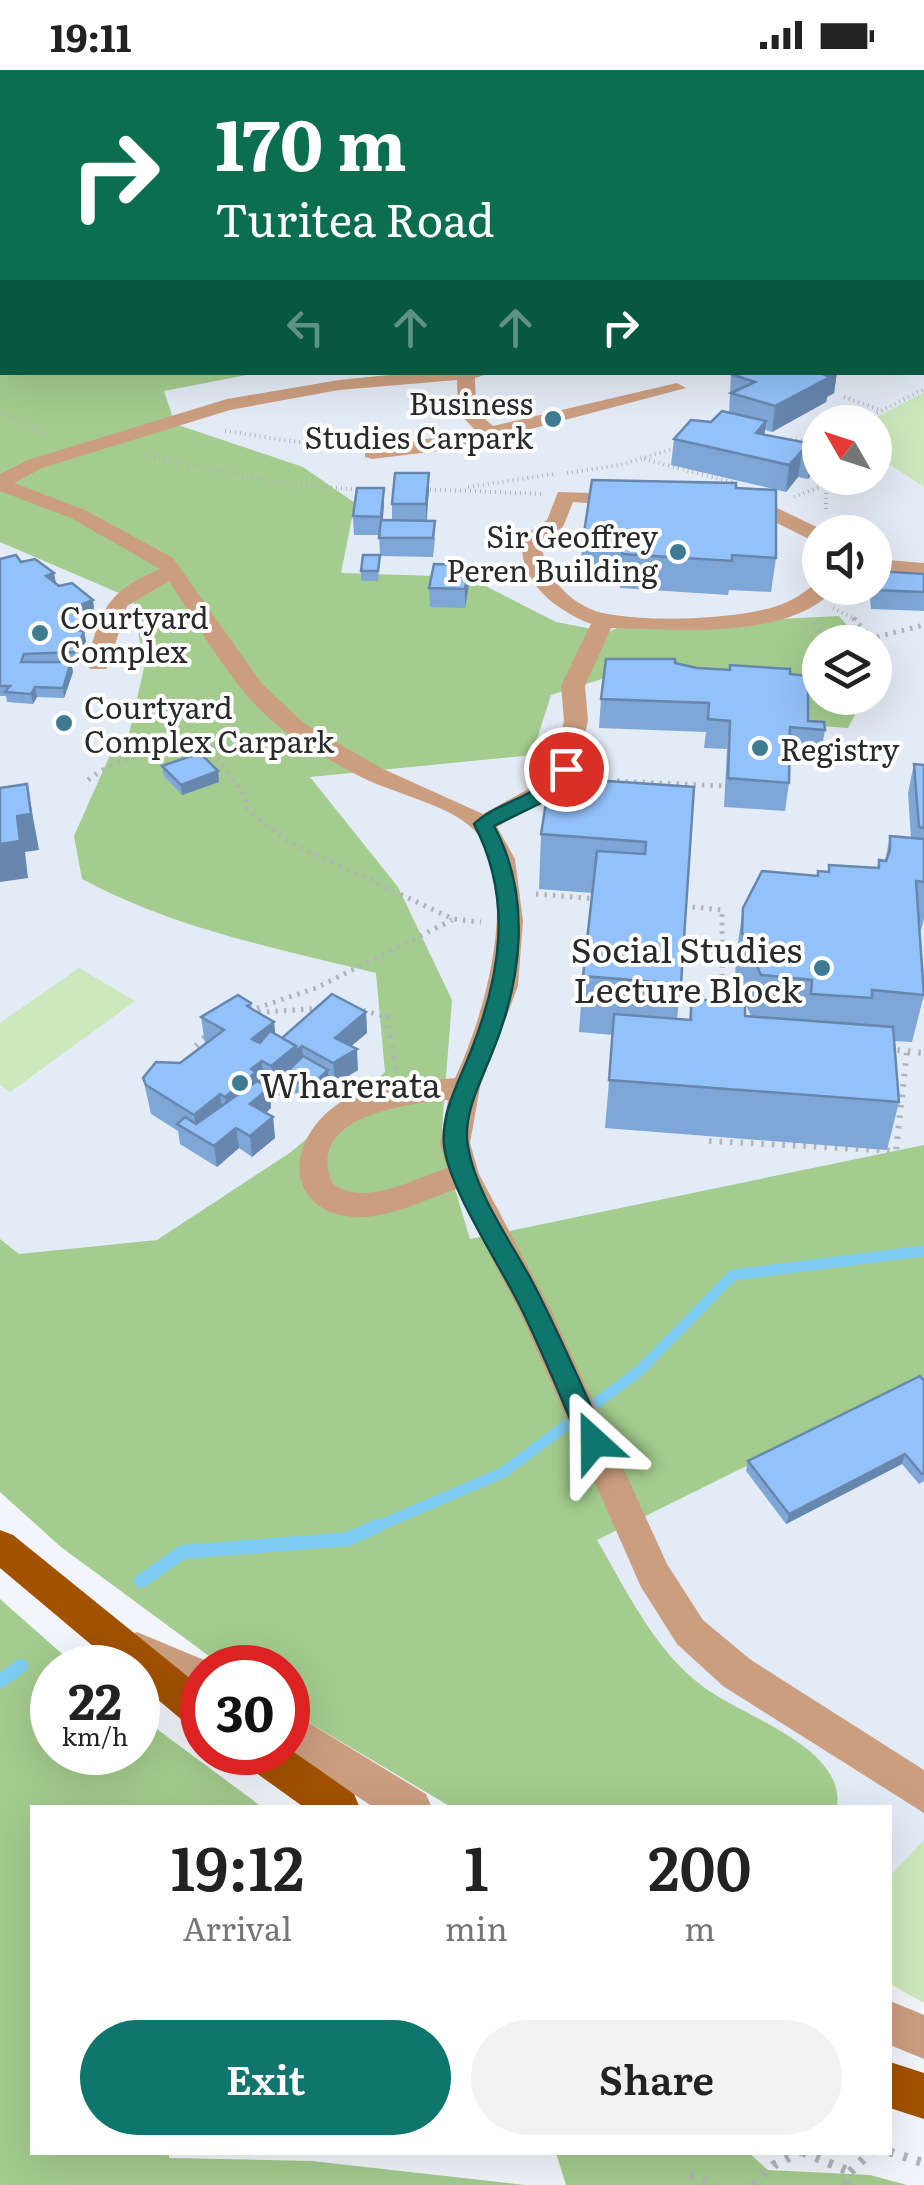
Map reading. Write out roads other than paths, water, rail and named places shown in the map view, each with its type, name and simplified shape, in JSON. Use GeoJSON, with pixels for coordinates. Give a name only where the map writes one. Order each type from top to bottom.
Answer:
{"type":"FeatureCollection","features":[{"type":"Feature","properties":{"kind":"main road"},"geometry":{"type":"LineString","coordinates":[[0,1546],[180,1695]]}},
{"type":"Feature","properties":{"kind":"main road"},"geometry":{"type":"LineString","coordinates":[[292,1775],[336,1805]]}},
{"type":"Feature","properties":{"kind":"main road"},"geometry":{"type":"LineString","coordinates":[[892,2086],[924,2096]]}},
{"type":"Feature","properties":{"kind":"street"},"geometry":{"type":"LineString","coordinates":[[0,483],[35,464],[227,404],[339,385],[463,375]]}},
{"type":"Feature","properties":{"kind":"street"},"geometry":{"type":"LineString","coordinates":[[475,375],[466,412],[489,434]]}},
{"type":"Feature","properties":{"kind":"street"},"geometry":{"type":"LineString","coordinates":[[372,452],[489,434],[677,388]]}},
{"type":"Feature","properties":{"kind":"street"},"geometry":{"type":"LineString","coordinates":[[0,483],[114,531],[166,562],[254,689],[286,719],[350,762],[483,824],[502,859],[510,921],[504,986],[481,1054],[464,1087],[455,1144],[464,1174],[536,1312],[654,1576],[690,1632],[737,1674],[905,1794]]}},
{"type":"Feature","properties":{"kind":"street"},"geometry":{"type":"LineString","coordinates":[[656,502],[564,496],[556,523],[532,536],[529,549],[549,592],[602,620],[736,620],[802,599]]}},
{"type":"Feature","properties":{"kind":"street"},"geometry":{"type":"LineString","coordinates":[[706,505],[768,510],[802,528]]}},
{"type":"Feature","properties":{"kind":"street"},"geometry":{"type":"LineString","coordinates":[[892,566],[924,569]]}},
{"type":"Feature","properties":{"kind":"street"},"geometry":{"type":"LineString","coordinates":[[98,664],[115,601],[174,572]]}},
{"type":"Feature","properties":{"kind":"street"},"geometry":{"type":"LineString","coordinates":[[483,824],[561,781],[576,721],[573,686],[602,620]]}},
{"type":"Feature","properties":{"kind":"street"},"geometry":{"type":"LineString","coordinates":[[464,1087],[364,1102],[334,1121],[313,1150],[313,1173],[325,1195],[351,1205],[464,1174]]}},
{"type":"Feature","properties":{"kind":"street"},"geometry":{"type":"LineString","coordinates":[[107,1638],[180,1669]]}},
{"type":"Feature","properties":{"kind":"street"},"geometry":{"type":"LineString","coordinates":[[310,1743],[407,1805]]}},
{"type":"Feature","properties":{"kind":"street"},"geometry":{"type":"LineString","coordinates":[[892,2023],[924,2037]]}},
{"type":"Feature","properties":{"kind":"waterway"},"geometry":{"type":"LineString","coordinates":[[371,1529],[502,1473],[639,1371],[733,1275],[924,1251]]}},
{"type":"Feature","properties":{"kind":"waterway"},"geometry":{"type":"LineString","coordinates":[[141,1581],[183,1552],[348,1539],[377,1526]]}},
{"type":"Feature","properties":{"kind":"waterway"},"geometry":{"type":"LineString","coordinates":[[0,1681],[21,1666]]}},
{"type":"Feature","properties":{"kind":"place","name":"Business Studies Carpark"},"geometry":{"type":"Point","coordinates":[553,419]}},
{"type":"Feature","properties":{"kind":"place","name":"Sir Geoffrey Peren Building"},"geometry":{"type":"Point","coordinates":[678,552]}},
{"type":"Feature","properties":{"kind":"place","name":"Courtyard Complex"},"geometry":{"type":"Point","coordinates":[40,633]}},
{"type":"Feature","properties":{"kind":"place","name":"Courtyard Complex Carpark"},"geometry":{"type":"Point","coordinates":[64,723]}},
{"type":"Feature","properties":{"kind":"place","name":"Registry"},"geometry":{"type":"Point","coordinates":[760,748]}},
{"type":"Feature","properties":{"kind":"place","name":"Social Studies Lecture Block"},"geometry":{"type":"Point","coordinates":[822,968]}},
{"type":"Feature","properties":{"kind":"place","name":"Wharerata"},"geometry":{"type":"Point","coordinates":[240,1083]}}]}
